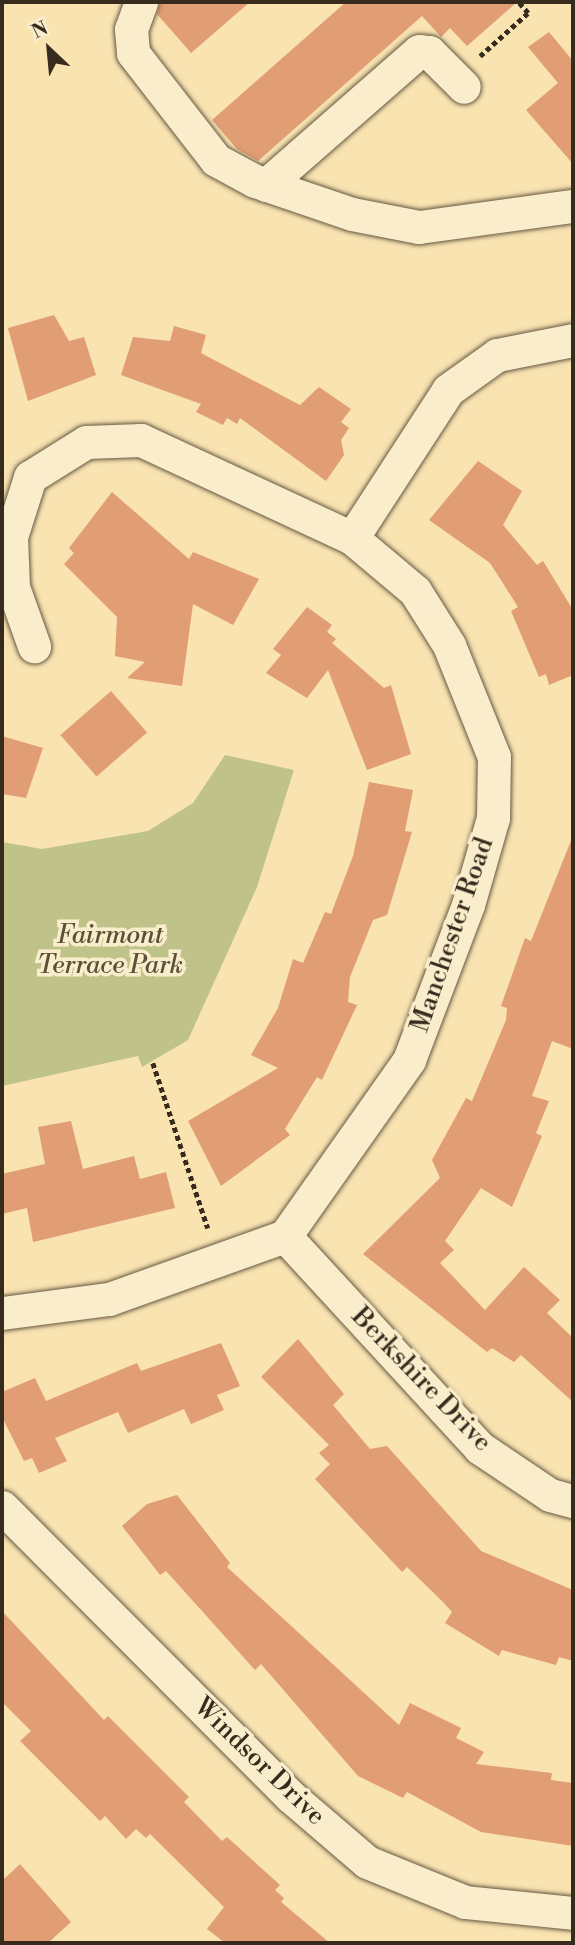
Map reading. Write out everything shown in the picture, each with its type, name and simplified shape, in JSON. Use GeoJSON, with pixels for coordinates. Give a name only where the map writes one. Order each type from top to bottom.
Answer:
{"type":"FeatureCollection","features":[{"type":"Feature","properties":{"kind":"street"},"geometry":{"type":"LineString","coordinates":[[141,2],[131,29],[133,53],[216,160],[266,184],[352,214],[419,227],[573,206]]}},
{"type":"Feature","properties":{"kind":"street"},"geometry":{"type":"LineString","coordinates":[[266,184],[419,51],[429,52],[460,83]]}},
{"type":"Feature","properties":{"kind":"street"},"geometry":{"type":"LineString","coordinates":[[352,538],[448,390],[497,355],[573,340]]}},
{"type":"Feature","properties":{"kind":"street","name":"Manchester Road"},"geometry":{"type":"LineString","coordinates":[[34,646],[13,586],[11,537],[30,477],[86,442],[141,440],[352,538],[415,592],[449,645],[494,757],[493,818],[468,905],[409,1060],[285,1236]]}},
{"type":"Feature","properties":{"kind":"street"},"geometry":{"type":"LineString","coordinates":[[2,1312],[110,1299],[219,1262],[285,1236]]}},
{"type":"Feature","properties":{"kind":"street","name":"Berkshire Drive"},"geometry":{"type":"LineString","coordinates":[[285,1236],[480,1448],[550,1494],[573,1501]]}},
{"type":"Feature","properties":{"kind":"street","name":"Windsor Drive"},"geometry":{"type":"LineString","coordinates":[[2,1507],[290,1796],[367,1862],[465,1902],[573,1913]]}},
{"type":"Feature","properties":{"kind":"path"},"geometry":{"type":"LineString","coordinates":[[460,83],[528,13],[518,2]]}},
{"type":"Feature","properties":{"kind":"path"},"geometry":{"type":"LineString","coordinates":[[153,1063],[219,1262]]}},
{"type":"Feature","properties":{"kind":"green space","name":"Fairmont Terrace Park"},"geometry":{"type":"Polygon","coordinates":[[[225,755],[294,770],[257,887],[188,1040],[142,1067],[138,1056],[2,1086],[2,842],[42,849],[148,831],[193,803],[225,755]]]}},
{"type":"Feature","properties":{"kind":"building"},"geometry":{"type":"Polygon","coordinates":[[[160,2],[250,2],[191,53],[157,14],[160,2]]]}},
{"type":"Feature","properties":{"kind":"building"},"geometry":{"type":"Polygon","coordinates":[[[346,2],[517,2],[467,46],[450,28],[441,37],[422,16],[258,161],[237,149],[212,120],[346,2]]]}},
{"type":"Feature","properties":{"kind":"building"},"geometry":{"type":"Polygon","coordinates":[[[549,32],[573,61],[573,164],[526,110],[558,83],[528,47],[549,32]]]}},
{"type":"Feature","properties":{"kind":"building"},"geometry":{"type":"Polygon","coordinates":[[[54,315],[69,341],[84,337],[96,375],[28,401],[8,328],[54,315]]]}},
{"type":"Feature","properties":{"kind":"building"},"geometry":{"type":"Polygon","coordinates":[[[174,326],[206,335],[201,353],[300,405],[319,387],[351,409],[341,422],[349,428],[341,440],[344,455],[326,481],[240,418],[237,424],[227,418],[223,425],[196,412],[201,404],[121,375],[133,337],[170,341],[174,326]]]}},
{"type":"Feature","properties":{"kind":"building"},"geometry":{"type":"Polygon","coordinates":[[[478,461],[522,491],[503,525],[537,565],[543,561],[573,610],[573,675],[549,685],[546,674],[539,677],[511,611],[518,607],[490,563],[429,520],[478,461]]]}},
{"type":"Feature","properties":{"kind":"building"},"geometry":{"type":"Polygon","coordinates":[[[112,492],[189,559],[193,552],[259,579],[233,625],[193,604],[182,686],[127,678],[145,662],[115,656],[117,617],[64,564],[74,553],[69,548],[112,492]]]}},
{"type":"Feature","properties":{"kind":"building"},"geometry":{"type":"Polygon","coordinates":[[[307,607],[332,625],[327,632],[336,639],[332,643],[384,688],[391,685],[411,754],[367,770],[328,670],[307,698],[266,673],[281,655],[273,649],[307,607]]]}},
{"type":"Feature","properties":{"kind":"building"},"geometry":{"type":"Polygon","coordinates":[[[111,691],[147,733],[97,776],[60,735],[111,691]]]}},
{"type":"Feature","properties":{"kind":"building"},"geometry":{"type":"Polygon","coordinates":[[[2,736],[43,748],[26,798],[2,794],[2,736]]]}},
{"type":"Feature","properties":{"kind":"building"},"geometry":{"type":"Polygon","coordinates":[[[369,782],[413,790],[405,831],[412,832],[387,915],[373,920],[350,977],[348,1002],[357,1005],[322,1080],[317,1077],[285,1129],[290,1135],[221,1186],[188,1121],[278,1068],[251,1055],[278,1008],[293,959],[303,963],[325,912],[331,914],[353,856],[369,782]]]}},
{"type":"Feature","properties":{"kind":"building"},"geometry":{"type":"Polygon","coordinates":[[[572,838],[573,1049],[552,1041],[532,1096],[549,1101],[536,1133],[542,1136],[512,1207],[481,1188],[445,1241],[454,1250],[440,1263],[485,1310],[524,1267],[560,1300],[547,1313],[573,1338],[573,1402],[521,1355],[514,1362],[492,1348],[487,1352],[363,1254],[440,1178],[432,1160],[466,1098],[472,1101],[506,1020],[507,1008],[501,1006],[525,938],[531,941],[572,838]]]}},
{"type":"Feature","properties":{"kind":"building"},"geometry":{"type":"Polygon","coordinates":[[[71,1121],[83,1169],[134,1156],[140,1179],[166,1172],[175,1208],[33,1242],[27,1208],[2,1214],[2,1174],[45,1164],[38,1127],[71,1121]]]}},
{"type":"Feature","properties":{"kind":"building"},"geometry":{"type":"Polygon","coordinates":[[[298,1339],[344,1394],[333,1405],[370,1449],[387,1446],[481,1551],[573,1590],[573,1661],[559,1657],[556,1665],[502,1650],[499,1656],[445,1623],[452,1612],[407,1567],[402,1572],[315,1479],[330,1464],[319,1453],[329,1445],[261,1377],[298,1339]]]}},
{"type":"Feature","properties":{"kind":"building"},"geometry":{"type":"Polygon","coordinates":[[[221,1343],[240,1386],[217,1395],[224,1410],[191,1424],[184,1409],[128,1433],[118,1412],[55,1438],[67,1461],[39,1473],[32,1458],[24,1461],[2,1417],[2,1392],[35,1378],[46,1401],[137,1363],[141,1371],[221,1343]]]}},
{"type":"Feature","properties":{"kind":"building"},"geometry":{"type":"Polygon","coordinates":[[[177,1495],[230,1563],[227,1567],[399,1725],[410,1703],[461,1728],[456,1738],[484,1752],[476,1764],[552,1773],[551,1780],[573,1783],[573,1846],[481,1832],[407,1792],[403,1798],[358,1776],[261,1664],[255,1670],[166,1571],[160,1575],[122,1526],[147,1504],[177,1495]]]}},
{"type":"Feature","properties":{"kind":"building"},"geometry":{"type":"Polygon","coordinates":[[[2,1611],[104,1720],[108,1716],[189,1797],[184,1802],[222,1841],[227,1837],[280,1885],[275,1890],[284,1898],[281,1902],[330,1943],[225,1943],[207,1929],[224,1907],[150,1834],[146,1838],[136,1829],[126,1839],[105,1816],[100,1821],[20,1741],[31,1731],[2,1702],[2,1611]]]}},
{"type":"Feature","properties":{"kind":"building"},"geometry":{"type":"Polygon","coordinates":[[[20,1864],[71,1922],[48,1943],[2,1943],[2,1881],[20,1864]]]}}]}
